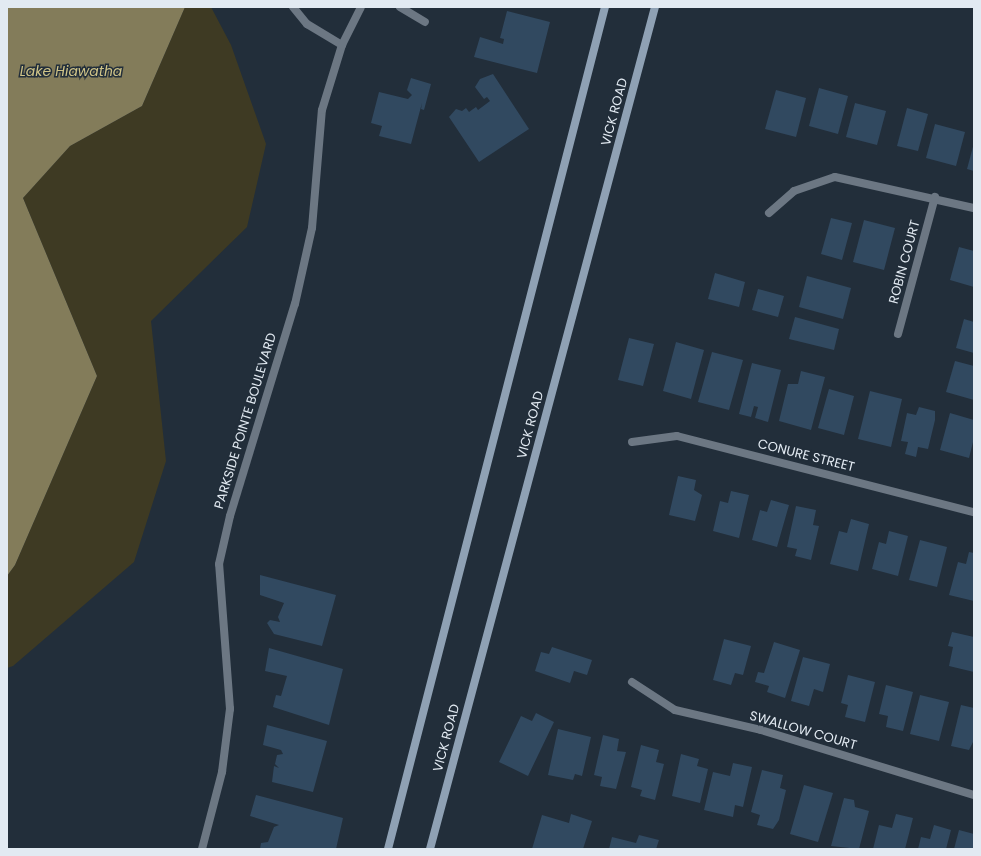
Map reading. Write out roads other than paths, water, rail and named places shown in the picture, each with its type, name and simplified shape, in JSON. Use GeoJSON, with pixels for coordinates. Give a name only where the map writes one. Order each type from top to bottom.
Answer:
{"type":"FeatureCollection","features":[{"type":"Feature","properties":{"kind":"street"},"geometry":{"type":"LineString","coordinates":[[293,7],[307,24],[342,45]]}},
{"type":"Feature","properties":{"kind":"street","name":"PARKSIDE POINTE BOULEVARD"},"geometry":{"type":"LineString","coordinates":[[202,849],[222,772],[230,709],[219,564],[230,516],[295,304],[312,228],[322,110],[342,45],[361,7]]}},
{"type":"Feature","properties":{"kind":"street"},"geometry":{"type":"LineString","coordinates":[[400,7],[425,22]]}},
{"type":"Feature","properties":{"kind":"street"},"geometry":{"type":"LineString","coordinates":[[388,849],[605,7]]}},
{"type":"Feature","properties":{"kind":"street","name":"VICK ROAD"},"geometry":{"type":"LineString","coordinates":[[430,849],[655,7]]}},
{"type":"Feature","properties":{"kind":"street"},"geometry":{"type":"LineString","coordinates":[[769,213],[794,191],[835,177],[935,197],[974,208]]}},
{"type":"Feature","properties":{"kind":"street","name":"ROBIN COURT"},"geometry":{"type":"LineString","coordinates":[[898,334],[935,197]]}},
{"type":"Feature","properties":{"kind":"street","name":"CONURE STREET"},"geometry":{"type":"LineString","coordinates":[[632,442],[678,436],[974,512]]}},
{"type":"Feature","properties":{"kind":"street","name":"SWALLOW COURT"},"geometry":{"type":"LineString","coordinates":[[632,682],[675,710],[761,730],[974,795]]}},
{"type":"Feature","properties":{"kind":"water","name":"Lake Hiawatha"},"geometry":{"type":"Polygon","coordinates":[[[7,7],[185,7],[142,106],[70,146],[23,198],[97,376],[15,565],[7,576],[7,7]]]}}]}
